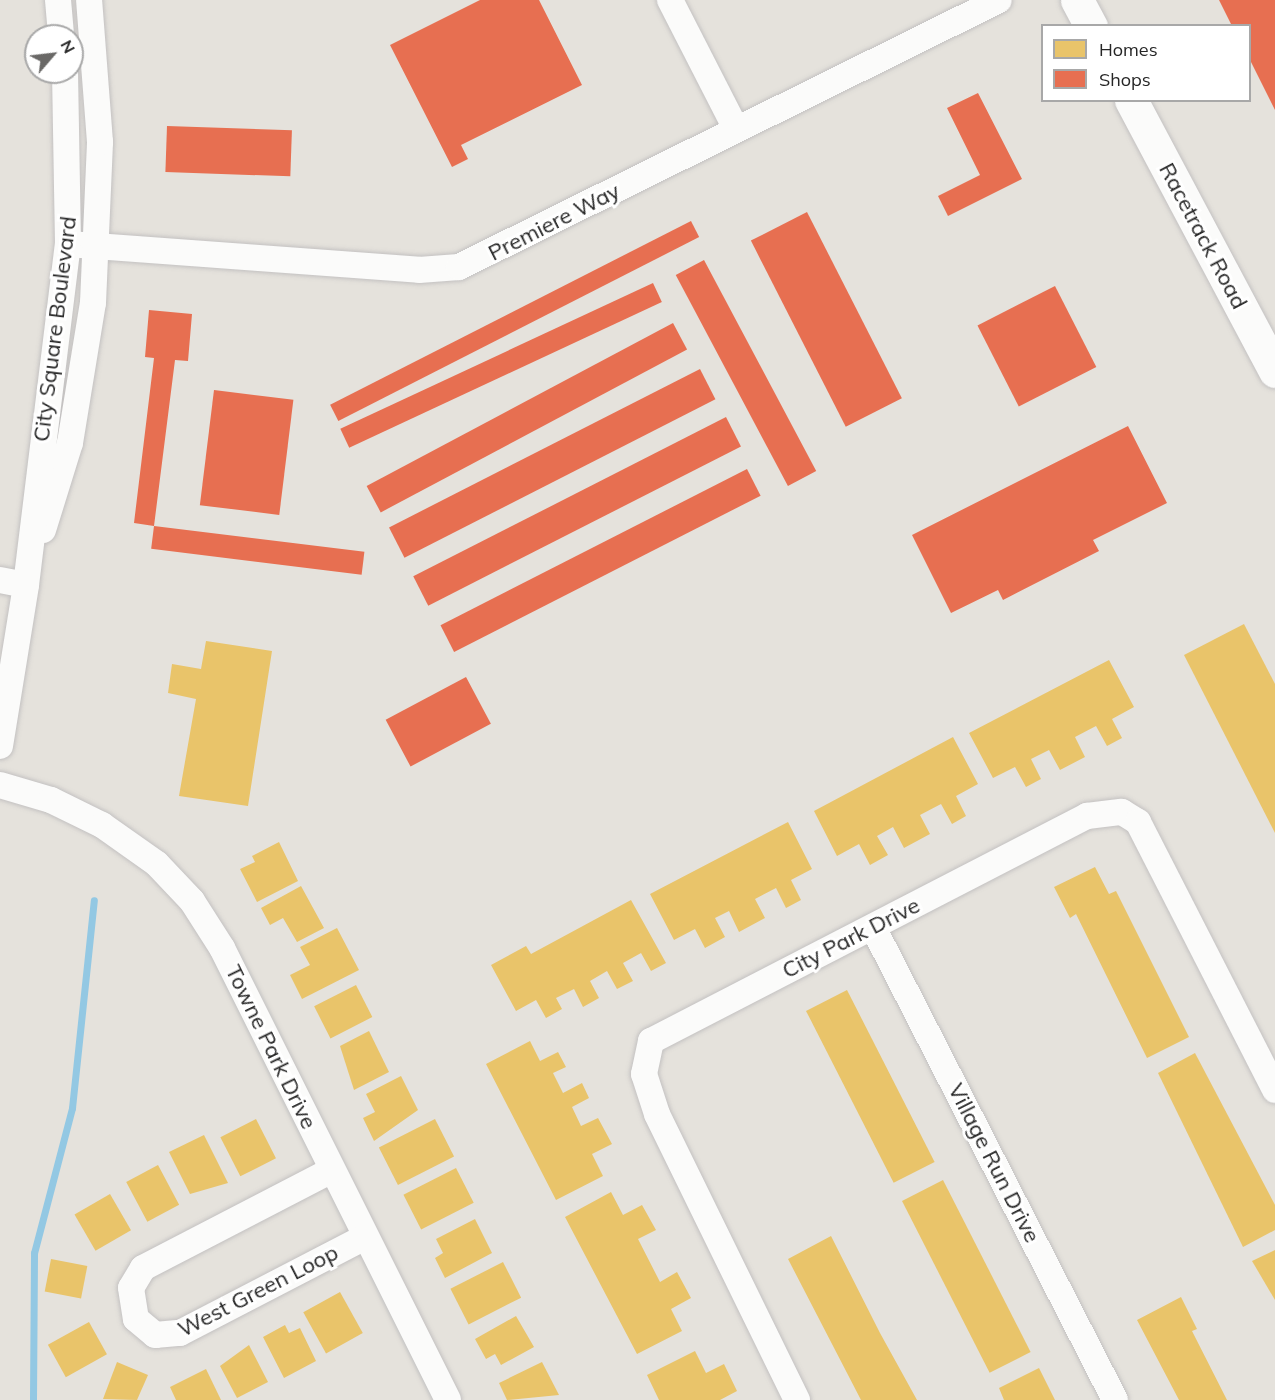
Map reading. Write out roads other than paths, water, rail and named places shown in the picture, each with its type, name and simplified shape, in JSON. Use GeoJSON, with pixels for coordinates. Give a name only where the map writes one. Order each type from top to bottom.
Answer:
{"type":"FeatureCollection","features":[{"type":"Feature","properties":{"kind":"street"},"geometry":{"type":"LineString","coordinates":[[58,0],[60,24]]}},
{"type":"Feature","properties":{"kind":"street","name":"City Square Boulevard"},"geometry":{"type":"LineString","coordinates":[[26,585],[70,443],[97,246],[100,142],[89,0]]}},
{"type":"Feature","properties":{"kind":"street"},"geometry":{"type":"LineString","coordinates":[[670,0],[736,129]]}},
{"type":"Feature","properties":{"kind":"street","name":"Premiere Way"},"geometry":{"type":"LineString","coordinates":[[68,244],[419,270],[459,267],[999,0]]}},
{"type":"Feature","properties":{"kind":"street"},"geometry":{"type":"LineString","coordinates":[[1077,0],[1090,24]]}},
{"type":"Feature","properties":{"kind":"street","name":"City Square Boulevard"},"geometry":{"type":"LineString","coordinates":[[0,746],[26,585],[68,244],[65,84]]}},
{"type":"Feature","properties":{"kind":"street","name":"Racetrack Road"},"geometry":{"type":"LineString","coordinates":[[1132,102],[1275,371]]}},
{"type":"Feature","properties":{"kind":"street"},"geometry":{"type":"LineString","coordinates":[[0,580],[26,585]]}},
{"type":"Feature","properties":{"kind":"street","name":"Towne Park Drive"},"geometry":{"type":"LineString","coordinates":[[0,785],[51,800],[102,825],[157,864],[192,901],[222,948],[364,1237],[448,1400]]}},
{"type":"Feature","properties":{"kind":"street","name":"City Park Drive"},"geometry":{"type":"LineString","coordinates":[[797,1400],[657,1114],[644,1074],[651,1041],[1087,816],[1122,812],[1138,822],[1275,1090]]}},
{"type":"Feature","properties":{"kind":"street","name":"Village Run Drive"},"geometry":{"type":"LineString","coordinates":[[873,927],[1115,1400]]}},
{"type":"Feature","properties":{"kind":"street","name":"West Green Loop"},"geometry":{"type":"LineString","coordinates":[[332,1170],[143,1268],[131,1288],[136,1319],[155,1335],[180,1333],[364,1237]]}},
{"type":"Feature","properties":{"kind":"waterway"},"geometry":{"type":"LineString","coordinates":[[33,1400],[34,1253],[72,1108],[94,900]]}}]}
